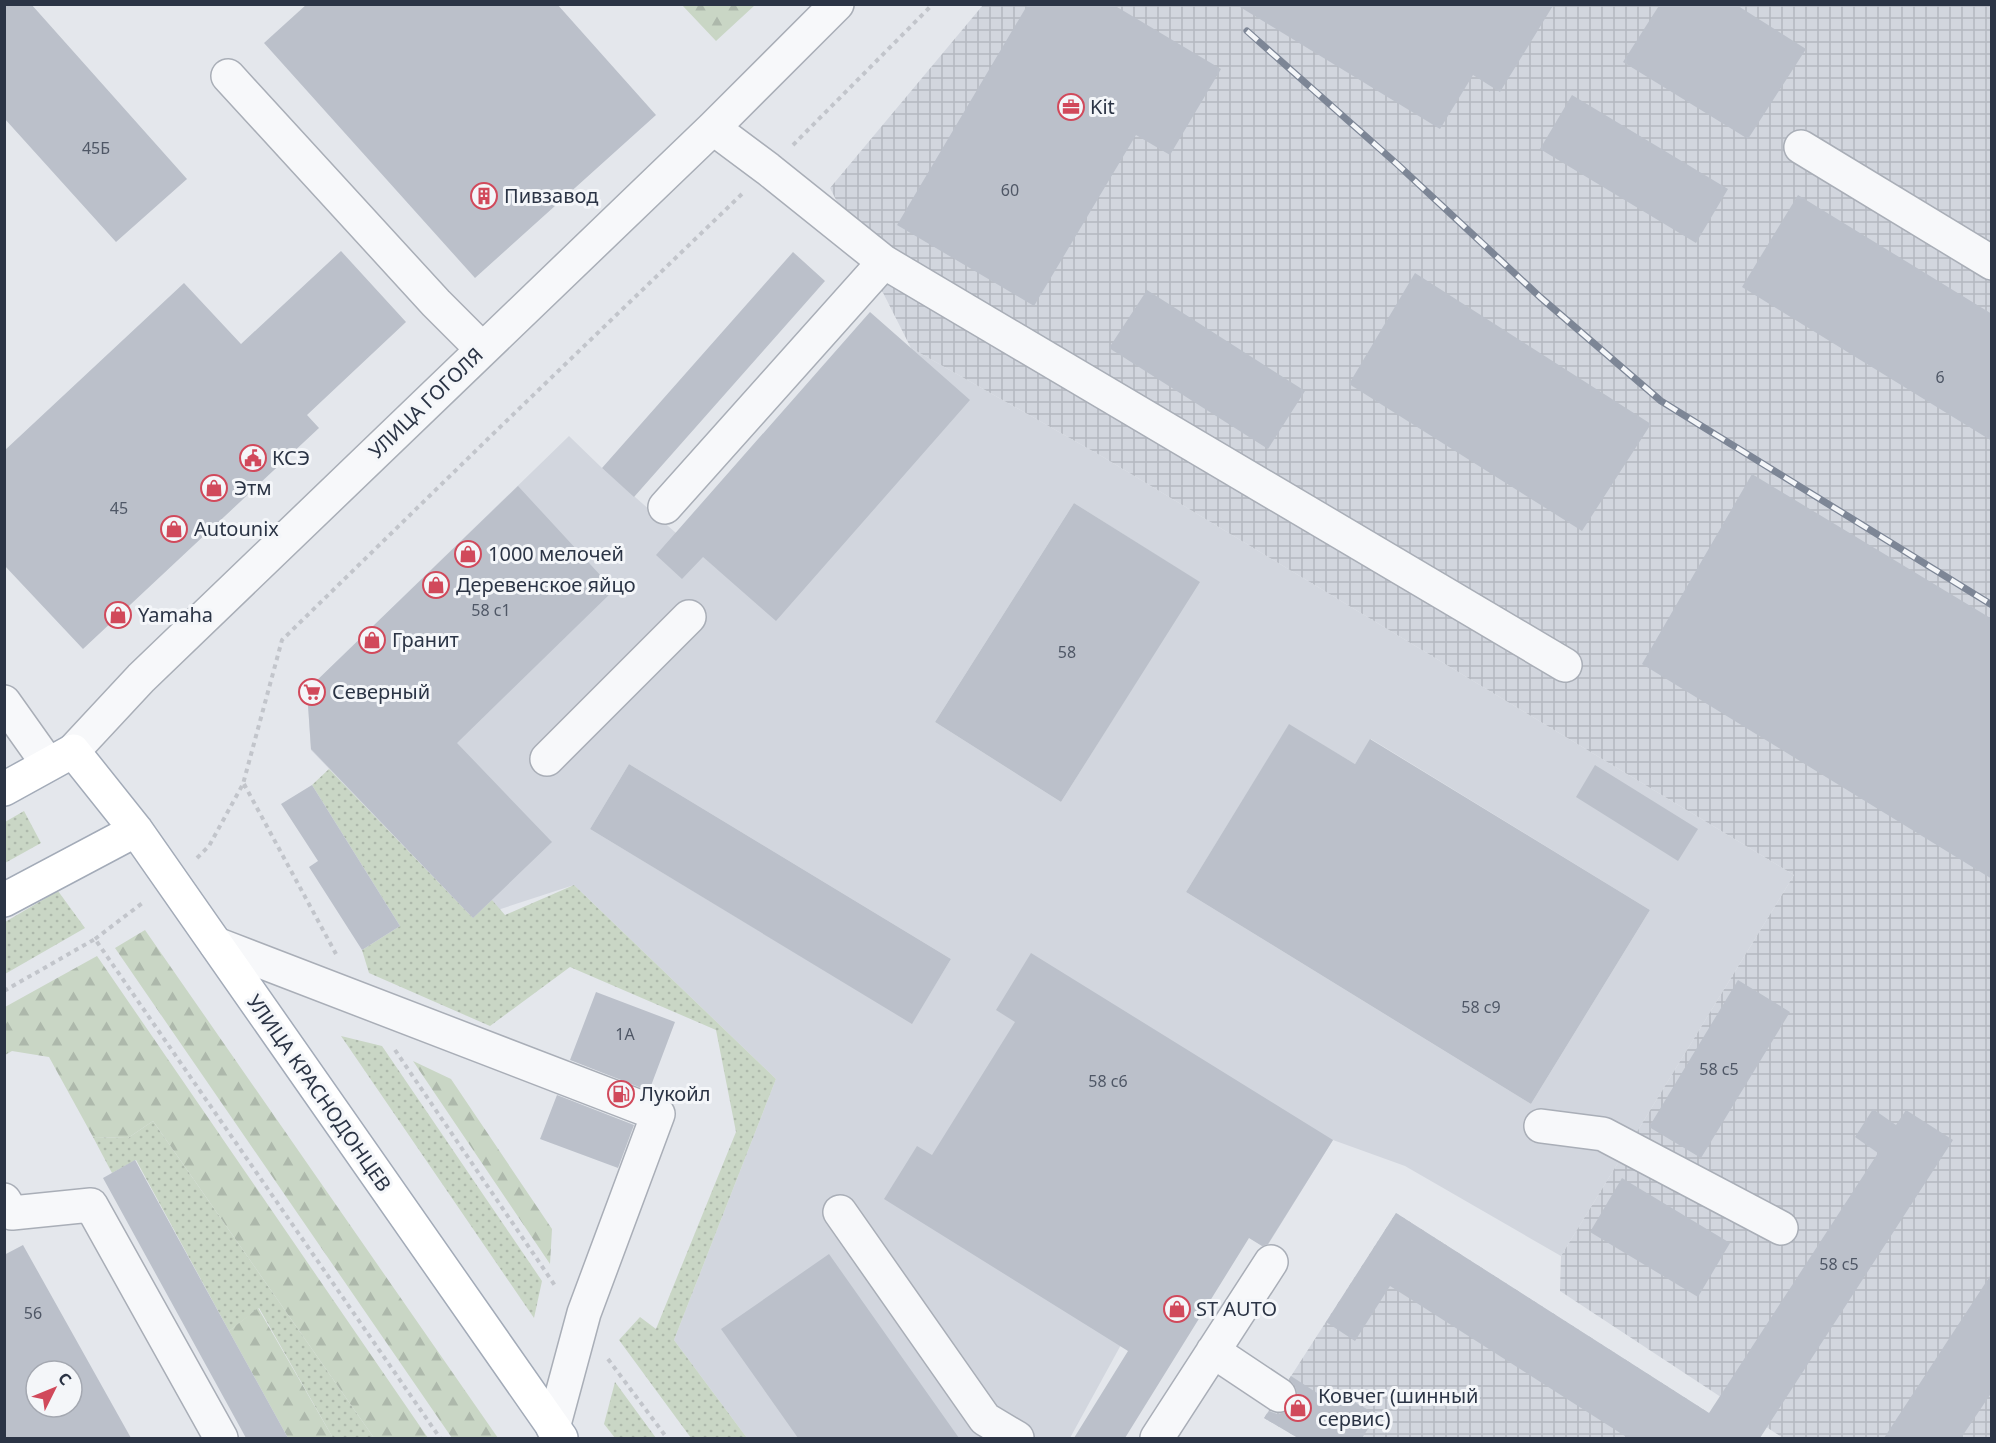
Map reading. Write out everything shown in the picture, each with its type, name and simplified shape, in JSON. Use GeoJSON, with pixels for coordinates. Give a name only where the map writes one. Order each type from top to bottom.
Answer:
{"type":"FeatureCollection","features":[{"type":"Feature","properties":{"kind":"main road","name":"УЛИЦА ГОГОЛЯ"},"geometry":{"type":"LineString","coordinates":[[4,789],[61,757]]}},
{"type":"Feature","properties":{"kind":"main road","name":"УЛИЦА КРАСНОДОНЦЕВ"},"geometry":{"type":"LineString","coordinates":[[61,757],[136,830],[557,1433]]}},
{"type":"Feature","properties":{"kind":"main road"},"geometry":{"type":"LineString","coordinates":[[4,900],[136,830]]}},
{"type":"Feature","properties":{"kind":"street","name":"УЛИЦА ГОГОЛЯ"},"geometry":{"type":"LineString","coordinates":[[61,757],[713,128],[837,4]]}},
{"type":"Feature","properties":{"kind":"street"},"geometry":{"type":"LineString","coordinates":[[228,76],[436,303],[482,349]]}},
{"type":"Feature","properties":{"kind":"street"},"geometry":{"type":"LineString","coordinates":[[713,128],[884,262],[1565,665]]}},
{"type":"Feature","properties":{"kind":"street"},"geometry":{"type":"LineString","coordinates":[[1801,147],[1992,263]]}},
{"type":"Feature","properties":{"kind":"street"},"geometry":{"type":"LineString","coordinates":[[665,507],[884,262]]}},
{"type":"Feature","properties":{"kind":"street"},"geometry":{"type":"LineString","coordinates":[[547,759],[689,617]]}},
{"type":"Feature","properties":{"kind":"street"},"geometry":{"type":"LineString","coordinates":[[4,702],[61,757]]}},
{"type":"Feature","properties":{"kind":"street"},"geometry":{"type":"LineString","coordinates":[[216,945],[657,1114],[581,1323],[557,1433]]}},
{"type":"Feature","properties":{"kind":"street"},"geometry":{"type":"LineString","coordinates":[[1541,1126],[1603,1134],[1781,1228]]}},
{"type":"Feature","properties":{"kind":"street"},"geometry":{"type":"LineString","coordinates":[[4,1200],[12,1213],[91,1205],[221,1438]]}},
{"type":"Feature","properties":{"kind":"street"},"geometry":{"type":"LineString","coordinates":[[840,1212],[985,1419],[1017,1438]]}},
{"type":"Feature","properties":{"kind":"street"},"geometry":{"type":"LineString","coordinates":[[1157,1438],[1271,1262]]}},
{"type":"Feature","properties":{"kind":"street"},"geometry":{"type":"LineString","coordinates":[[1213,1351],[1279,1395]]}},
{"type":"Feature","properties":{"kind":"path"},"geometry":{"type":"LineString","coordinates":[[362,1001],[243,784],[282,640],[768,169],[933,4]]}},
{"type":"Feature","properties":{"kind":"path"},"geometry":{"type":"LineString","coordinates":[[4,991],[95,939],[440,1438]]}},
{"type":"Feature","properties":{"kind":"path"},"geometry":{"type":"LineString","coordinates":[[395,1050],[581,1323],[667,1438]]}},
{"type":"Feature","properties":{"kind":"shaded area"},"geometry":{"type":"Polygon","coordinates":[[[983,5],[1991,5],[1991,1438],[1783,1438],[1560,1291],[1561,1256],[1794,875],[1103,457],[911,348],[830,188],[983,5]]]}},
{"type":"Feature","properties":{"kind":"shaded area"},"geometry":{"type":"Polygon","coordinates":[[[911,348],[1103,457],[1794,875],[1561,1256],[1405,1166],[1333,1140],[1266,1248],[1197,1206],[1070,1438],[747,1438],[674,1340],[776,1079],[574,885],[473,918],[311,750],[307,690],[569,436],[717,569],[911,348]],[[1074,503],[935,722],[1061,802],[1199,582],[1074,503]],[[1289,725],[1186,892],[1531,1104],[1650,910],[1371,739],[1355,764],[1289,725]],[[629,764],[590,829],[912,1023],[951,959],[629,764]]]}},
{"type":"Feature","properties":{"kind":"shaded area"},"geometry":{"type":"Polygon","coordinates":[[[1396,1213],[1748,1438],[1298,1438],[1264,1418],[1396,1213]]]}},
{"type":"Feature","properties":{"kind":"green space"},"geometry":{"type":"Polygon","coordinates":[[[682,5],[755,5],[716,41],[682,5]]]}},
{"type":"Feature","properties":{"kind":"green space"},"geometry":{"type":"Polygon","coordinates":[[[329,769],[473,918],[492,900],[505,915],[574,885],[776,1079],[674,1340],[747,1438],[691,1438],[619,1340],[640,1317],[656,1329],[736,1132],[716,1030],[570,967],[490,1026],[369,973],[362,950],[400,926],[312,785],[329,769]]]}},
{"type":"Feature","properties":{"kind":"green space"},"geometry":{"type":"Polygon","coordinates":[[[24,811],[41,843],[5,863],[5,822],[24,811]]]}},
{"type":"Feature","properties":{"kind":"green space"},"geometry":{"type":"Polygon","coordinates":[[[58,891],[85,928],[5,974],[5,922],[58,891]]]}},
{"type":"Feature","properties":{"kind":"green space"},"geometry":{"type":"Polygon","coordinates":[[[145,930],[498,1438],[452,1438],[115,948],[145,930]]]}},
{"type":"Feature","properties":{"kind":"green space"},"geometry":{"type":"Polygon","coordinates":[[[97,956],[428,1438],[374,1438],[153,1121],[128,1138],[93,1137],[49,1057],[12,1051],[5,1055],[5,1007],[97,956]]]}},
{"type":"Feature","properties":{"kind":"green space"},"geometry":{"type":"Polygon","coordinates":[[[341,1036],[382,1046],[542,1281],[534,1318],[341,1036]]]}},
{"type":"Feature","properties":{"kind":"green space"},"geometry":{"type":"Polygon","coordinates":[[[413,1061],[451,1079],[552,1229],[550,1264],[413,1061]]]}},
{"type":"Feature","properties":{"kind":"green space"},"geometry":{"type":"Polygon","coordinates":[[[153,1121],[374,1438],[333,1438],[259,1308],[229,1331],[136,1160],[112,1173],[93,1137],[128,1138],[153,1121]]]}},
{"type":"Feature","properties":{"kind":"green space"},"geometry":{"type":"Polygon","coordinates":[[[258,1308],[333,1438],[288,1438],[229,1331],[258,1308]]]}},
{"type":"Feature","properties":{"kind":"green space"},"geometry":{"type":"Polygon","coordinates":[[[615,1382],[656,1438],[615,1438],[604,1424],[615,1382]]]}},
{"type":"Feature","properties":{"kind":"building"},"geometry":{"type":"Polygon","coordinates":[[[4,4],[31,4],[187,179],[116,242],[4,118],[4,4]]]}},
{"type":"Feature","properties":{"kind":"building","name":"Пивзавод"},"geometry":{"type":"Polygon","coordinates":[[[307,4],[557,4],[656,115],[475,278],[264,43],[307,4]]]}},
{"type":"Feature","properties":{"kind":"building"},"geometry":{"type":"Polygon","coordinates":[[[1028,4],[1112,4],[1221,69],[1170,155],[1136,135],[1034,306],[897,225],[1028,4]]]}},
{"type":"Feature","properties":{"kind":"building"},"geometry":{"type":"Polygon","coordinates":[[[1235,4],[1554,4],[1500,92],[1473,75],[1440,129],[1235,4]]]}},
{"type":"Feature","properties":{"kind":"building"},"geometry":{"type":"Polygon","coordinates":[[[1660,4],[1735,4],[1806,49],[1748,139],[1623,62],[1660,4]]]}},
{"type":"Feature","properties":{"kind":"building"},"geometry":{"type":"Polygon","coordinates":[[[1572,95],[1728,189],[1696,243],[1540,149],[1572,95]]]}},
{"type":"Feature","properties":{"kind":"building"},"geometry":{"type":"Polygon","coordinates":[[[1798,195],[1992,314],[1992,441],[1742,287],[1798,195]]]}},
{"type":"Feature","properties":{"kind":"building"},"geometry":{"type":"Polygon","coordinates":[[[341,251],[406,322],[307,415],[319,428],[83,649],[4,565],[4,451],[184,283],[241,344],[341,251]]]}},
{"type":"Feature","properties":{"kind":"building"},"geometry":{"type":"Polygon","coordinates":[[[793,252],[825,281],[634,497],[602,468],[793,252]]]}},
{"type":"Feature","properties":{"kind":"building"},"geometry":{"type":"Polygon","coordinates":[[[1415,273],[1651,424],[1582,531],[1349,384],[1415,273]]]}},
{"type":"Feature","properties":{"kind":"building"},"geometry":{"type":"Polygon","coordinates":[[[1147,290],[1305,391],[1268,449],[1109,348],[1147,290]]]}},
{"type":"Feature","properties":{"kind":"building"},"geometry":{"type":"Polygon","coordinates":[[[870,312],[970,400],[776,621],[703,557],[682,579],[656,555],[870,312]]]}},
{"type":"Feature","properties":{"kind":"building"},"geometry":{"type":"Polygon","coordinates":[[[1752,474],[1992,619],[1992,879],[1642,664],[1752,474]]]}},
{"type":"Feature","properties":{"kind":"building"},"geometry":{"type":"Polygon","coordinates":[[[518,486],[614,590],[457,743],[552,842],[473,918],[311,749],[307,690],[518,486]]]}},
{"type":"Feature","properties":{"kind":"building"},"geometry":{"type":"Polygon","coordinates":[[[1074,503],[1200,582],[1061,802],[935,722],[1074,503]]]}},
{"type":"Feature","properties":{"kind":"building"},"geometry":{"type":"Polygon","coordinates":[[[1289,724],[1355,764],[1370,739],[1650,910],[1531,1104],[1186,892],[1289,724]]]}},
{"type":"Feature","properties":{"kind":"building"},"geometry":{"type":"Polygon","coordinates":[[[629,764],[951,959],[912,1024],[590,829],[629,764]]]}},
{"type":"Feature","properties":{"kind":"building"},"geometry":{"type":"Polygon","coordinates":[[[1595,765],[1698,829],[1678,861],[1576,797],[1595,765]]]}},
{"type":"Feature","properties":{"kind":"building"},"geometry":{"type":"Polygon","coordinates":[[[312,785],[400,926],[362,950],[309,867],[318,861],[281,804],[312,785]]]}},
{"type":"Feature","properties":{"kind":"building"},"geometry":{"type":"Polygon","coordinates":[[[1031,953],[1333,1140],[1268,1244],[1262,1246],[1249,1238],[1125,1438],[1074,1438],[1128,1351],[884,1199],[917,1146],[932,1155],[1015,1022],[996,1010],[1031,953]]]}},
{"type":"Feature","properties":{"kind":"building"},"geometry":{"type":"Polygon","coordinates":[[[1738,980],[1790,1012],[1701,1158],[1649,1127],[1738,980]]]}},
{"type":"Feature","properties":{"kind":"building"},"geometry":{"type":"Polygon","coordinates":[[[596,992],[675,1022],[649,1091],[570,1060],[596,992]]]}},
{"type":"Feature","properties":{"kind":"building"},"geometry":{"type":"Polygon","coordinates":[[[557,1095],[634,1125],[618,1168],[540,1139],[557,1095]]]}},
{"type":"Feature","properties":{"kind":"building"},"geometry":{"type":"Polygon","coordinates":[[[1873,1109],[1896,1125],[1906,1110],[1953,1140],[1760,1438],[1628,1438],[1390,1286],[1355,1341],[1326,1322],[1396,1213],[1709,1413],[1878,1153],[1855,1137],[1873,1109]]]}},
{"type":"Feature","properties":{"kind":"building"},"geometry":{"type":"Polygon","coordinates":[[[135,1160],[288,1438],[246,1438],[103,1178],[135,1160]]]}},
{"type":"Feature","properties":{"kind":"building"},"geometry":{"type":"Polygon","coordinates":[[[1622,1178],[1730,1243],[1698,1297],[1590,1232],[1622,1178]]]}},
{"type":"Feature","properties":{"kind":"building"},"geometry":{"type":"Polygon","coordinates":[[[23,1245],[131,1438],[4,1438],[4,1255],[23,1245]]]}},
{"type":"Feature","properties":{"kind":"building"},"geometry":{"type":"Polygon","coordinates":[[[829,1254],[959,1438],[798,1438],[721,1329],[829,1254]]]}},
{"type":"Feature","properties":{"kind":"building"},"geometry":{"type":"Polygon","coordinates":[[[1992,1273],[1992,1392],[1961,1438],[1884,1438],[1992,1273]]]}},
{"type":"Feature","properties":{"kind":"building"},"geometry":{"type":"Polygon","coordinates":[[[1291,1376],[1334,1404],[1341,1394],[1377,1415],[1362,1438],[1298,1438],[1264,1418],[1269,1411],[1277,1414],[1287,1412],[1295,1405],[1298,1396],[1295,1386],[1289,1379],[1291,1376]]]}},
{"type":"Feature","properties":{"kind":"railway"},"geometry":{"type":"LineString","coordinates":[[1247,31],[1397,164],[1540,297],[1661,401],[1992,605]]}},
{"type":"Feature","properties":{"kind":"place","name":"Kit"},"geometry":{"type":"Point","coordinates":[1071,107]}},
{"type":"Feature","properties":{"kind":"place","name":"Пивзавод"},"geometry":{"type":"Point","coordinates":[484,196]}},
{"type":"Feature","properties":{"kind":"place","name":"КСЭ"},"geometry":{"type":"Point","coordinates":[253,458]}},
{"type":"Feature","properties":{"kind":"place","name":"Этм"},"geometry":{"type":"Point","coordinates":[214,488]}},
{"type":"Feature","properties":{"kind":"place","name":"Autounix"},"geometry":{"type":"Point","coordinates":[174,529]}},
{"type":"Feature","properties":{"kind":"place","name":"1000 мелочей"},"geometry":{"type":"Point","coordinates":[468,554]}},
{"type":"Feature","properties":{"kind":"place","name":"Деревенское яйцо"},"geometry":{"type":"Point","coordinates":[436,585]}},
{"type":"Feature","properties":{"kind":"place","name":"Yamaha"},"geometry":{"type":"Point","coordinates":[118,615]}},
{"type":"Feature","properties":{"kind":"place","name":"Гранит"},"geometry":{"type":"Point","coordinates":[372,640]}},
{"type":"Feature","properties":{"kind":"place","name":"Северный"},"geometry":{"type":"Point","coordinates":[312,692]}},
{"type":"Feature","properties":{"kind":"place","name":"Лукойл"},"geometry":{"type":"Point","coordinates":[621,1094]}},
{"type":"Feature","properties":{"kind":"place","name":"ST AUTO"},"geometry":{"type":"Point","coordinates":[1177,1309]}},
{"type":"Feature","properties":{"kind":"place","name":"Ковчег (шинный сервис)"},"geometry":{"type":"Point","coordinates":[1298,1408]}}]}
